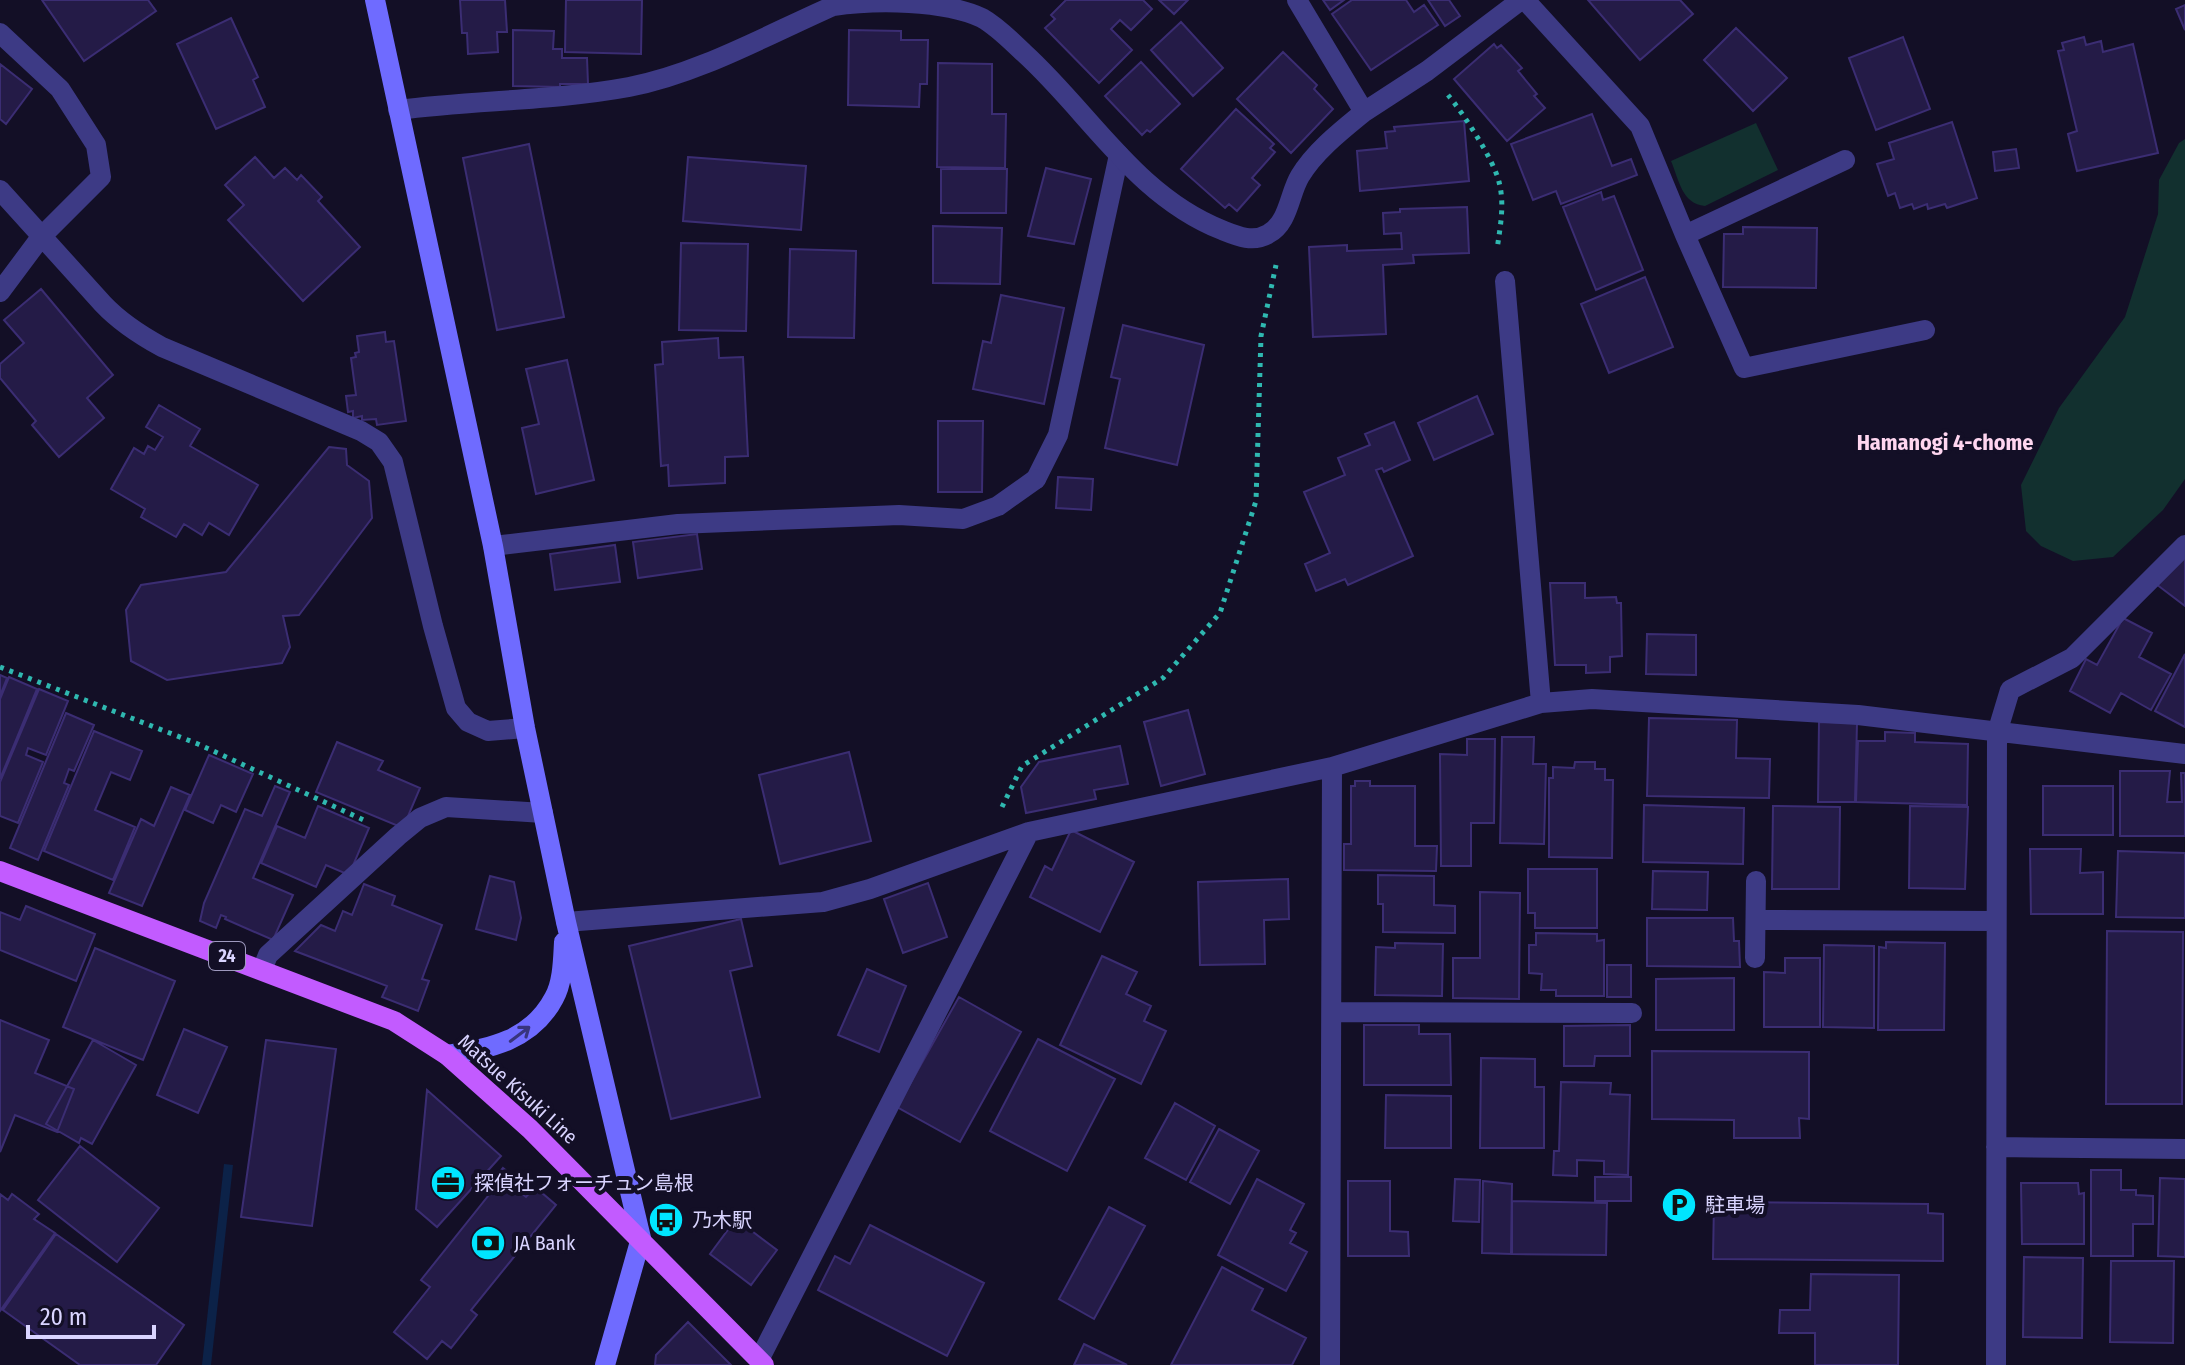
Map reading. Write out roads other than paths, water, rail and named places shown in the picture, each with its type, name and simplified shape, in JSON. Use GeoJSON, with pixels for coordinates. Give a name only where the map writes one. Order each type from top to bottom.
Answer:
{"type":"FeatureCollection","features":[{"type":"Feature","properties":{"kind":"main road","name":"Matsue Kisuki Line"},"geometry":{"type":"LineString","coordinates":[[0,871],[394,1021],[447,1055],[530,1129],[762,1362]]}},
{"type":"Feature","properties":{"kind":"street"},"geometry":{"type":"LineString","coordinates":[[375,0],[493,546],[525,728],[566,922],[641,1238],[605,1365]]}},
{"type":"Feature","properties":{"kind":"street"},"geometry":{"type":"LineString","coordinates":[[1297,0],[1364,112]]}},
{"type":"Feature","properties":{"kind":"street"},"geometry":{"type":"LineString","coordinates":[[398,110],[461,101],[575,95],[632,87],[691,69],[833,6],[851,1],[924,1],[969,11],[996,27],[1042,69],[1152,189],[1201,221],[1240,237],[1259,238],[1280,222],[1300,176],[1332,139],[1364,112],[1427,71],[1523,0],[1640,126],[1744,368],[1925,330]]}},
{"type":"Feature","properties":{"kind":"street"},"geometry":{"type":"LineString","coordinates":[[0,33],[60,89],[96,145],[101,177],[41,237],[0,292]]}},
{"type":"Feature","properties":{"kind":"street"},"geometry":{"type":"LineString","coordinates":[[493,546],[678,524],[899,515],[963,519],[998,506],[1036,479],[1058,435],[1119,155]]}},
{"type":"Feature","properties":{"kind":"street"},"geometry":{"type":"LineString","coordinates":[[1685,235],[1845,160]]}},
{"type":"Feature","properties":{"kind":"street"},"geometry":{"type":"LineString","coordinates":[[0,190],[118,320],[162,347],[361,431],[379,442],[393,462],[456,708],[468,722],[488,731],[525,728]]}},
{"type":"Feature","properties":{"kind":"street"},"geometry":{"type":"LineString","coordinates":[[1505,281],[1541,703]]}},
{"type":"Feature","properties":{"kind":"street"},"geometry":{"type":"LineString","coordinates":[[1996,1365],[1997,733],[2010,690],[2072,658],[2185,545]]}},
{"type":"Feature","properties":{"kind":"street"},"geometry":{"type":"LineString","coordinates":[[566,922],[823,902],[870,889],[1029,832],[1332,767],[1541,703],[1592,699],[1858,715],[2185,754]]}},
{"type":"Feature","properties":{"kind":"street"},"geometry":{"type":"LineString","coordinates":[[1330,1365],[1332,767]]}},
{"type":"Feature","properties":{"kind":"street"},"geometry":{"type":"LineString","coordinates":[[262,970],[268,955],[420,818],[446,807],[543,813]]}},
{"type":"Feature","properties":{"kind":"street"},"geometry":{"type":"LineString","coordinates":[[762,1362],[1029,832]]}},
{"type":"Feature","properties":{"kind":"street"},"geometry":{"type":"LineString","coordinates":[[1755,958],[1756,881]]}},
{"type":"Feature","properties":{"kind":"street"},"geometry":{"type":"LineString","coordinates":[[1756,920],[1996,921]]}},
{"type":"Feature","properties":{"kind":"street"},"geometry":{"type":"LineString","coordinates":[[447,1055],[507,1043],[524,1033],[542,1014],[555,997],[562,969],[566,922]]}},
{"type":"Feature","properties":{"kind":"street"},"geometry":{"type":"LineString","coordinates":[[1332,1012],[1632,1013]]}},
{"type":"Feature","properties":{"kind":"street"},"geometry":{"type":"LineString","coordinates":[[1996,1147],[2185,1149]]}},
{"type":"Feature","properties":{"kind":"water"},"geometry":{"type":"Polygon","coordinates":[[[224,1164],[233,1165],[211,1365],[202,1365],[224,1164]]]}},
{"type":"Feature","properties":{"kind":"place","name":"探偵社フォーチュン島根"},"geometry":{"type":"Point","coordinates":[448,1183]}},
{"type":"Feature","properties":{"kind":"place","name":"駐車場"},"geometry":{"type":"Point","coordinates":[1679,1205]}},
{"type":"Feature","properties":{"kind":"place","name":"乃木駅"},"geometry":{"type":"Point","coordinates":[666,1220]}},
{"type":"Feature","properties":{"kind":"place","name":"JA Bank"},"geometry":{"type":"Point","coordinates":[488,1243]}},
{"type":"Feature","properties":{"kind":"district","name":"Hamanogi 4-chome"},"geometry":{"type":"Point","coordinates":[1945,442]}}]}
